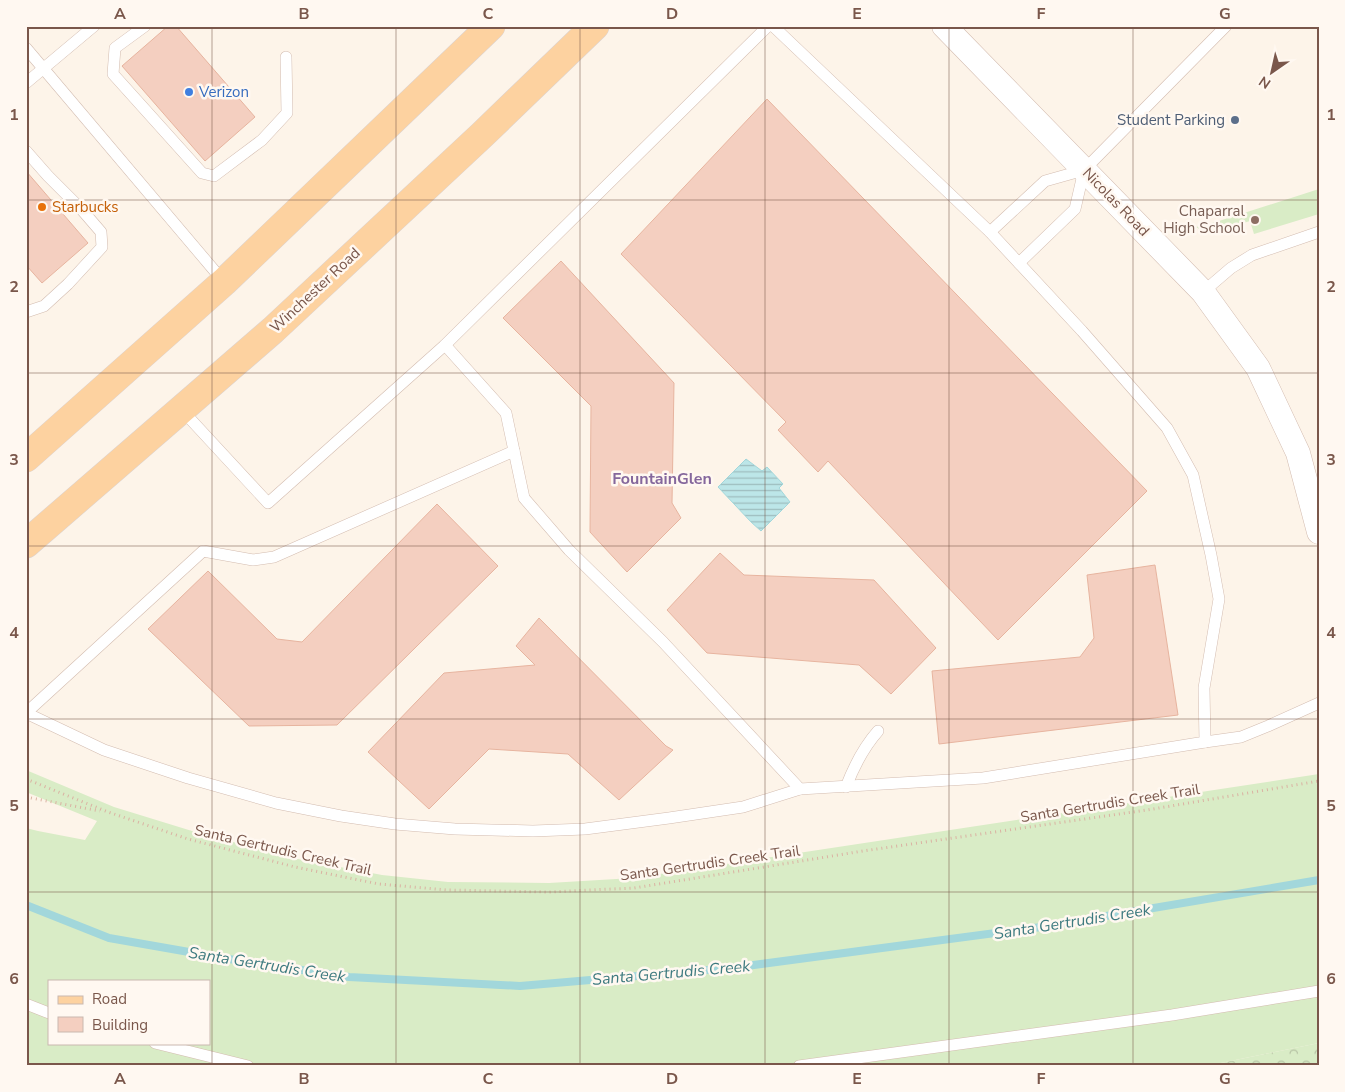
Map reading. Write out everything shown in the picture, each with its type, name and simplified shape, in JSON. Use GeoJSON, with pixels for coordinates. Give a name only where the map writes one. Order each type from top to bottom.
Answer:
{"type":"FeatureCollection","features":[{"type":"Feature","properties":{"kind":"main road"},"geometry":{"type":"LineString","coordinates":[[26,458],[224,282],[491,26]]}},
{"type":"Feature","properties":{"kind":"main road","name":"Winchester Road"},"geometry":{"type":"LineString","coordinates":[[26,544],[273,330],[482,135],[595,26]]}},
{"type":"Feature","properties":{"kind":"street","name":"Nicolas Road"},"geometry":{"type":"LineString","coordinates":[[944,26],[1203,292],[1258,368],[1313,488],[1319,532]]}},
{"type":"Feature","properties":{"kind":"lane"},"geometry":{"type":"LineString","coordinates":[[145,26],[115,48],[113,74],[202,173],[214,176],[262,140],[287,113],[286,58]]}},
{"type":"Feature","properties":{"kind":"lane"},"geometry":{"type":"LineString","coordinates":[[181,408],[268,503],[445,346],[768,26]]}},
{"type":"Feature","properties":{"kind":"lane"},"geometry":{"type":"LineString","coordinates":[[773,26],[990,232],[1082,331],[1167,428],[1193,475],[1219,599],[1204,688],[1205,742]]}},
{"type":"Feature","properties":{"kind":"lane"},"geometry":{"type":"LineString","coordinates":[[990,232],[1045,181],[1084,170],[1226,26]]}},
{"type":"Feature","properties":{"kind":"lane"},"geometry":{"type":"LineString","coordinates":[[26,83],[89,28]]}},
{"type":"Feature","properties":{"kind":"lane"},"geometry":{"type":"LineString","coordinates":[[26,48],[224,282]]}},
{"type":"Feature","properties":{"kind":"lane"},"geometry":{"type":"LineString","coordinates":[[26,151],[101,232],[102,247],[68,284],[44,306],[26,312]]}},
{"type":"Feature","properties":{"kind":"lane"},"geometry":{"type":"LineString","coordinates":[[1019,263],[1075,210],[1084,170]]}},
{"type":"Feature","properties":{"kind":"lane"},"geometry":{"type":"LineString","coordinates":[[1203,292],[1231,268],[1252,255],[1319,232]]}},
{"type":"Feature","properties":{"kind":"lane"},"geometry":{"type":"LineString","coordinates":[[445,346],[506,413],[524,498],[569,550],[663,642],[800,789]]}},
{"type":"Feature","properties":{"kind":"lane"},"geometry":{"type":"LineString","coordinates":[[514,452],[274,557],[253,560],[203,551],[26,713],[104,750],[188,778],[276,803],[341,816],[395,824],[455,829],[533,831],[585,829],[743,807],[800,789],[983,778],[1241,737],[1319,703]]}},
{"type":"Feature","properties":{"kind":"lane"},"geometry":{"type":"LineString","coordinates":[[846,787],[859,756],[878,731]]}},
{"type":"Feature","properties":{"kind":"lane"},"geometry":{"type":"LineString","coordinates":[[799,1066],[1172,1015],[1319,991]]}},
{"type":"Feature","properties":{"kind":"lane"},"geometry":{"type":"LineString","coordinates":[[26,1004],[48,1013]]}},
{"type":"Feature","properties":{"kind":"lane"},"geometry":{"type":"LineString","coordinates":[[160,1044],[248,1066]]}},
{"type":"Feature","properties":{"kind":"path","name":"Santa Gertrudis Creek Trail"},"geometry":{"type":"LineString","coordinates":[[26,779],[108,812],[188,839],[295,867],[379,884],[447,890],[548,892],[634,888],[1147,810],[1319,781]]}},
{"type":"Feature","properties":{"kind":"path","name":"Santa Gertrudis Creek Trail"},"geometry":{"type":"LineString","coordinates":[[26,797],[108,812]]}},
{"type":"Feature","properties":{"kind":"green space"},"geometry":{"type":"Polygon","coordinates":[[[1319,189],[1319,214],[1254,234],[1250,221],[1211,233],[1196,227],[1219,221],[1319,189]]]}},
{"type":"Feature","properties":{"kind":"green space"},"geometry":{"type":"Polygon","coordinates":[[[26,770],[114,807],[192,831],[298,859],[382,875],[448,882],[549,883],[633,878],[1319,774],[1319,1043],[1206,1066],[26,1066],[26,828],[85,840],[97,821],[26,792],[26,770]]]}},
{"type":"Feature","properties":{"kind":"green space"},"geometry":{"type":"Polygon","coordinates":[[[1319,1043],[1319,1066],[1206,1066],[1319,1043]]]}},
{"type":"Feature","properties":{"kind":"water"},"geometry":{"type":"Polygon","coordinates":[[[746,459],[762,471],[767,467],[783,484],[779,488],[790,502],[761,531],[718,487],[746,459]]]}},
{"type":"Feature","properties":{"kind":"building","name":"Verizon"},"geometry":{"type":"Polygon","coordinates":[[[168,26],[176,26],[255,117],[205,161],[122,66],[168,26]]]}},
{"type":"Feature","properties":{"kind":"building"},"geometry":{"type":"Polygon","coordinates":[[[767,99],[1147,491],[998,640],[828,461],[818,472],[778,430],[786,422],[621,254],[767,99]]]}},
{"type":"Feature","properties":{"kind":"building","name":"Starbucks"},"geometry":{"type":"Polygon","coordinates":[[[26,171],[88,243],[42,283],[26,265],[26,171]]]}},
{"type":"Feature","properties":{"kind":"building"},"geometry":{"type":"Polygon","coordinates":[[[561,261],[674,383],[672,503],[681,518],[627,572],[590,532],[591,406],[503,318],[561,261]]]}},
{"type":"Feature","properties":{"kind":"building"},"geometry":{"type":"Polygon","coordinates":[[[437,504],[498,566],[337,725],[249,726],[148,629],[208,571],[277,639],[302,642],[437,504]]]}},
{"type":"Feature","properties":{"kind":"building"},"geometry":{"type":"Polygon","coordinates":[[[720,553],[744,575],[874,580],[936,648],[891,694],[859,665],[707,653],[667,610],[720,553]]]}},
{"type":"Feature","properties":{"kind":"building"},"geometry":{"type":"Polygon","coordinates":[[[1155,565],[1178,715],[939,744],[932,671],[1080,657],[1094,638],[1087,575],[1155,565]]]}},
{"type":"Feature","properties":{"kind":"building"},"geometry":{"type":"Polygon","coordinates":[[[539,618],[666,746],[673,750],[619,800],[568,754],[489,749],[429,809],[368,752],[444,673],[535,665],[516,646],[539,618]]]}},
{"type":"Feature","properties":{"kind":"waterway","name":"Santa Gertrudis Creek"},"geometry":{"type":"LineString","coordinates":[[26,905],[109,938],[229,959],[349,977],[520,986],[731,968],[1041,927],[1319,880]]}},
{"type":"Feature","properties":{"kind":"place","name":"Verizon"},"geometry":{"type":"Point","coordinates":[189,92]}},
{"type":"Feature","properties":{"kind":"place","name":"Student Parking"},"geometry":{"type":"Point","coordinates":[1235,120]}},
{"type":"Feature","properties":{"kind":"place","name":"Starbucks"},"geometry":{"type":"Point","coordinates":[42,207]}},
{"type":"Feature","properties":{"kind":"place","name":"Chaparral High School"},"geometry":{"type":"Point","coordinates":[1255,220]}},
{"type":"Feature","properties":{"kind":"district","name":"FountainGlen"},"geometry":{"type":"Point","coordinates":[662,478]}}]}
